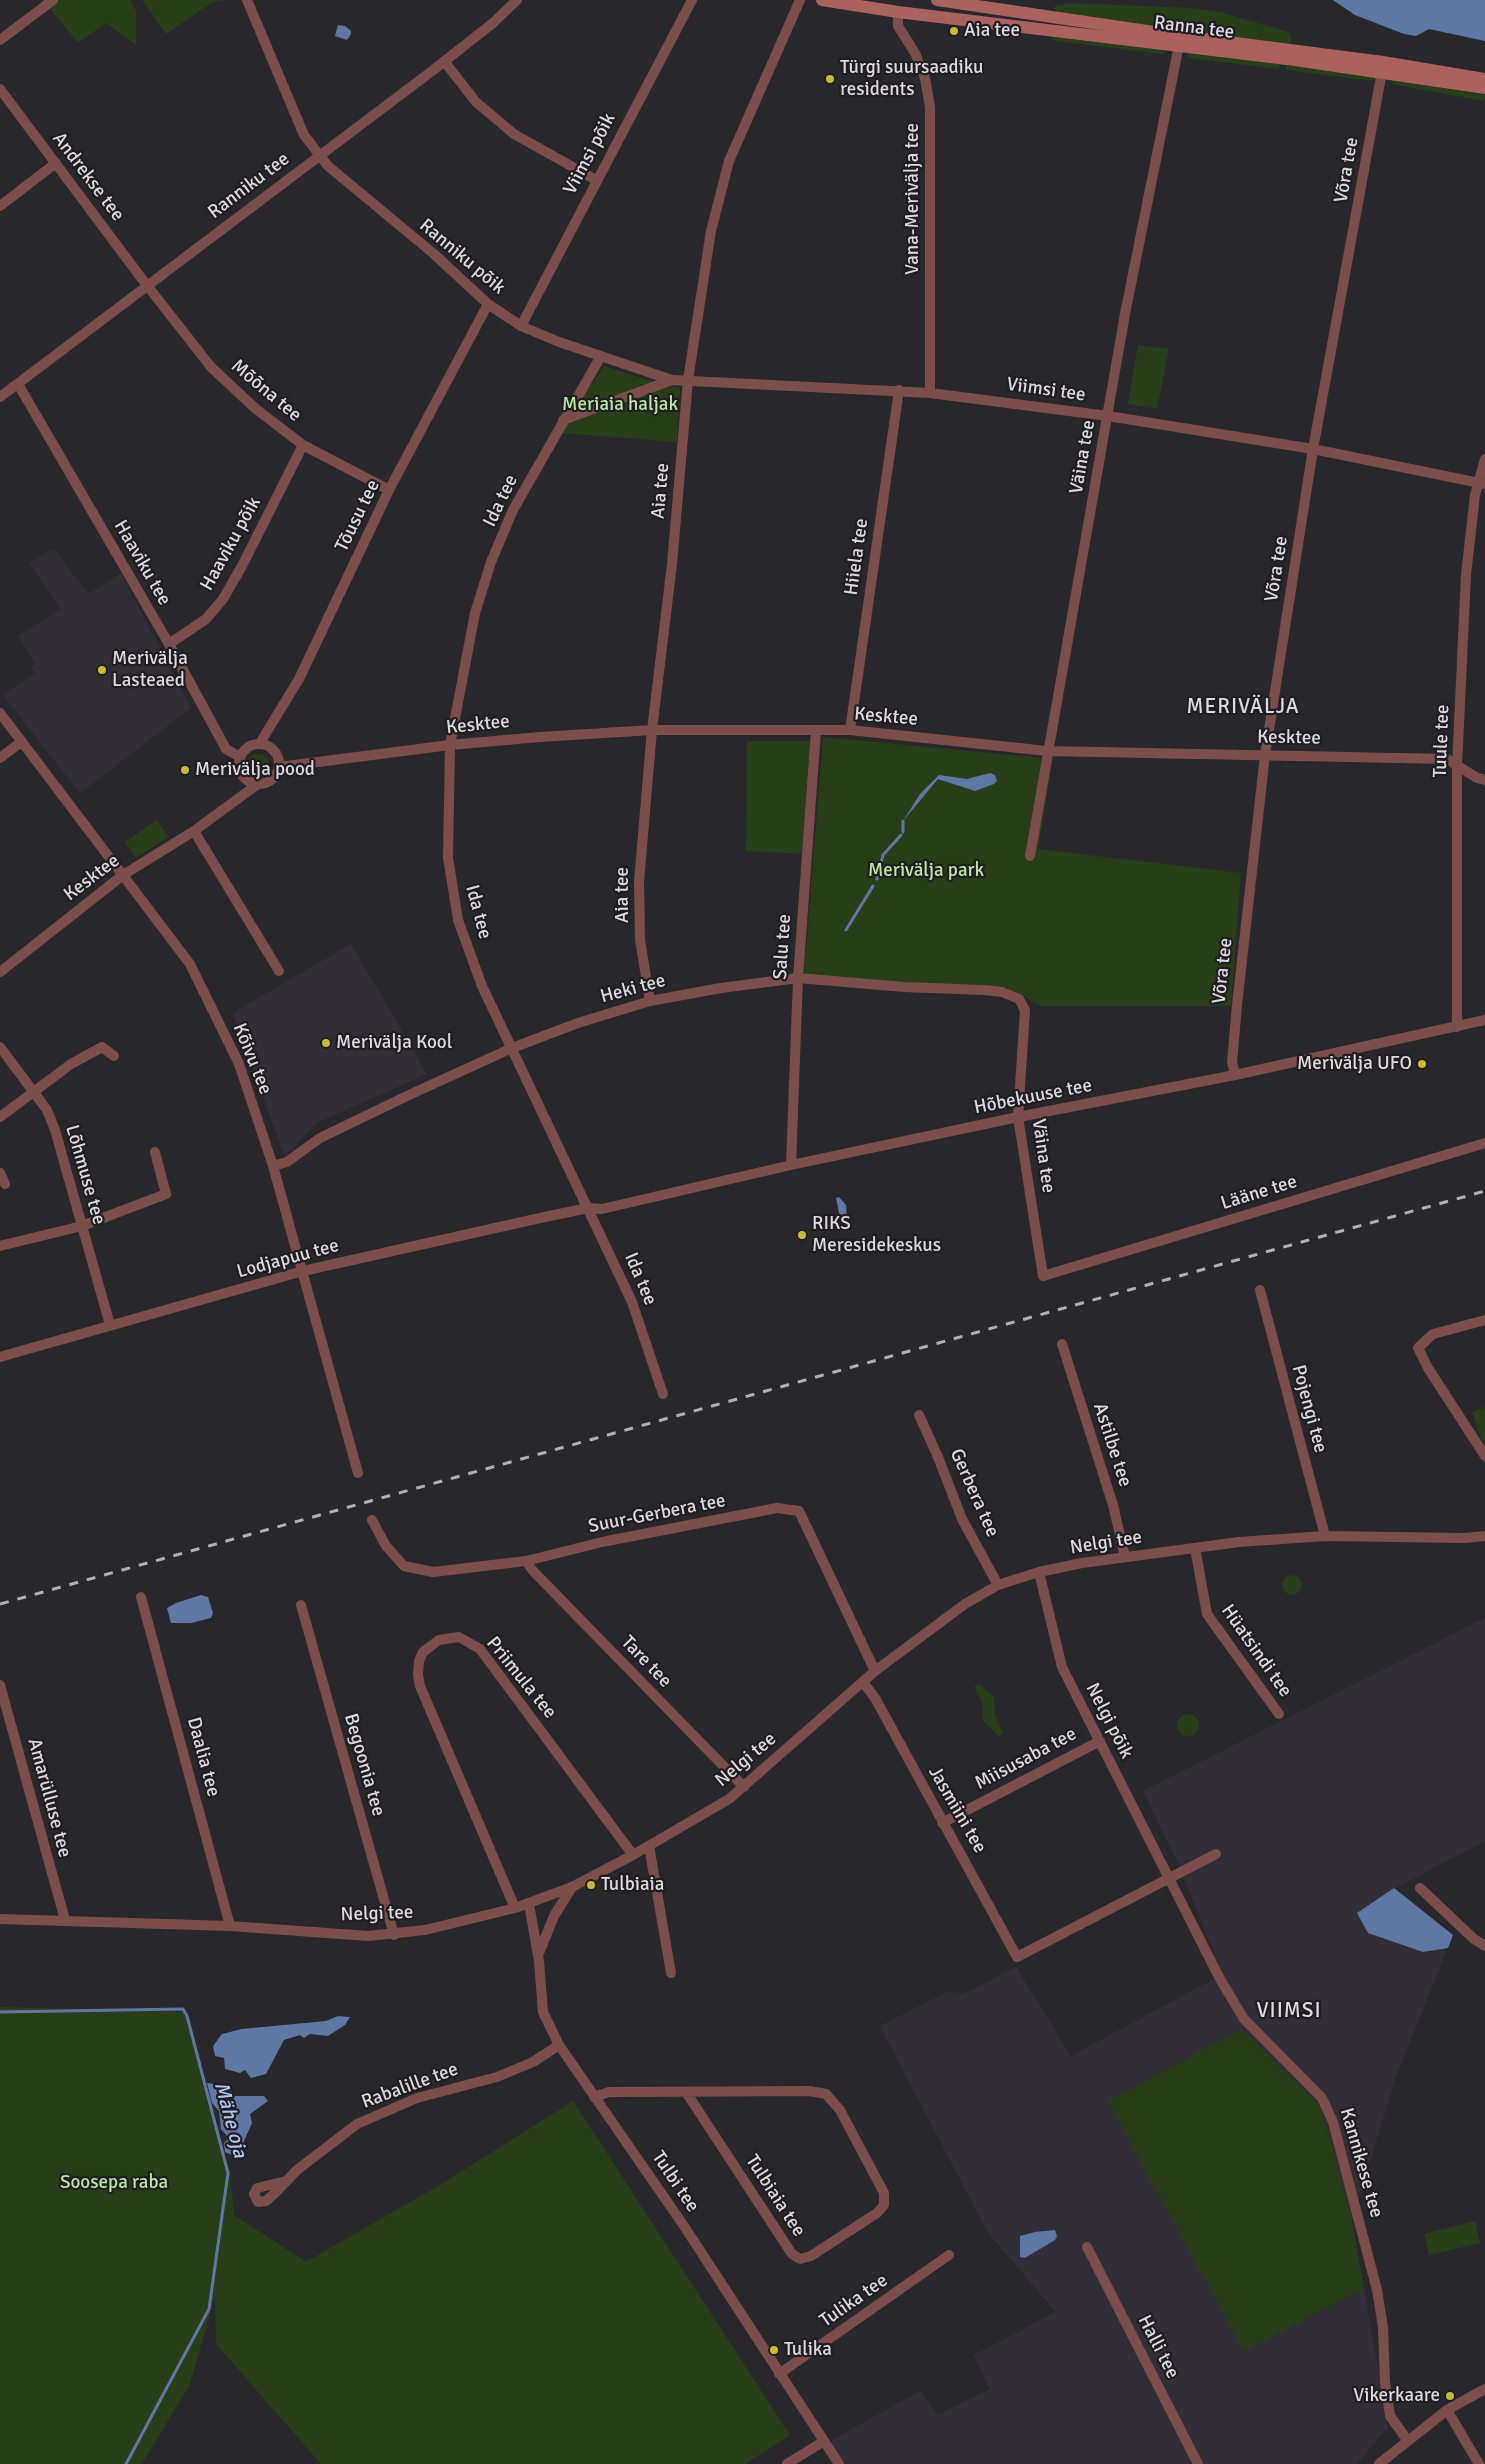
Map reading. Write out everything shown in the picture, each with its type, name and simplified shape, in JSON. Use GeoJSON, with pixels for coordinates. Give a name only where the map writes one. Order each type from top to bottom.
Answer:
{"type":"FeatureCollection","features":[{"type":"Feature","properties":{"kind":"main road","name":"Ranna tee"},"geometry":{"type":"LineString","coordinates":[[822,0],[898,12],[1180,40]]}},
{"type":"Feature","properties":{"kind":"main road","name":"Ranna tee"},"geometry":{"type":"LineString","coordinates":[[937,0],[1180,40],[1383,67],[1485,78]]}},
{"type":"Feature","properties":{"kind":"main road","name":"Ranna tee"},"geometry":{"type":"LineString","coordinates":[[1383,67],[1485,88]]}},
{"type":"Feature","properties":{"kind":"street"},"geometry":{"type":"LineString","coordinates":[[0,40],[53,0]]}},
{"type":"Feature","properties":{"kind":"street","name":"Ranniku põik"},"geometry":{"type":"LineString","coordinates":[[247,0],[304,135],[328,166],[434,254],[488,304],[521,326],[559,342],[601,356]]}},
{"type":"Feature","properties":{"kind":"street","name":"Ranniku tee"},"geometry":{"type":"LineString","coordinates":[[0,397],[444,61],[517,0]]}},
{"type":"Feature","properties":{"kind":"street","name":"Viimsi põik"},"geometry":{"type":"LineString","coordinates":[[521,326],[692,0]]}},
{"type":"Feature","properties":{"kind":"street","name":"Aia tee"},"geometry":{"type":"LineString","coordinates":[[650,1001],[640,940],[639,881],[652,730],[672,564],[688,380],[711,231],[729,161],[800,0]]}},
{"type":"Feature","properties":{"kind":"street","name":"Vana-Merivälja tee"},"geometry":{"type":"LineString","coordinates":[[898,12],[898,26],[915,53],[926,78],[930,107],[930,393]]}},
{"type":"Feature","properties":{"kind":"street","name":"Väina tee"},"geometry":{"type":"LineString","coordinates":[[1030,856],[1125,314],[1180,40]]}},
{"type":"Feature","properties":{"kind":"street"},"geometry":{"type":"LineString","coordinates":[[444,61],[476,102],[514,134],[596,180]]}},
{"type":"Feature","properties":{"kind":"street","name":"Võra tee"},"geometry":{"type":"LineString","coordinates":[[1234,1076],[1232,1062],[1237,1005],[1265,755],[1313,448],[1383,67]]}},
{"type":"Feature","properties":{"kind":"street","name":"Andrekse tee"},"geometry":{"type":"LineString","coordinates":[[0,89],[147,285]]}},
{"type":"Feature","properties":{"kind":"street"},"geometry":{"type":"LineString","coordinates":[[0,206],[56,163]]}},
{"type":"Feature","properties":{"kind":"street","name":"Mõõna tee"},"geometry":{"type":"LineString","coordinates":[[147,285],[211,367],[256,410],[304,445],[389,490]]}},
{"type":"Feature","properties":{"kind":"street","name":"Tõusu tee"},"geometry":{"type":"LineString","coordinates":[[260,743],[298,679],[389,490],[488,304]]}},
{"type":"Feature","properties":{"kind":"street","name":"Viimsi tee"},"geometry":{"type":"LineString","coordinates":[[601,356],[672,380],[930,393],[1108,416],[1313,448],[1481,482]]}},
{"type":"Feature","properties":{"kind":"street","name":"Ida tee"},"geometry":{"type":"LineString","coordinates":[[601,356],[513,510],[491,562],[476,613],[450,745],[448,858],[458,920],[482,986],[632,1302],[663,1394]]}},
{"type":"Feature","properties":{"kind":"street"},"geometry":{"type":"LineString","coordinates":[[563,420],[672,380]]}},
{"type":"Feature","properties":{"kind":"street","name":"Haaviku tee"},"geometry":{"type":"LineString","coordinates":[[18,384],[169,644],[226,749],[240,757]]}},
{"type":"Feature","properties":{"kind":"street","name":"Hiiela tee"},"geometry":{"type":"LineString","coordinates":[[850,730],[898,390]]}},
{"type":"Feature","properties":{"kind":"street","name":"Haaviku põik"},"geometry":{"type":"LineString","coordinates":[[169,644],[206,619],[223,599],[304,445]]}},
{"type":"Feature","properties":{"kind":"street","name":"Tuule tee"},"geometry":{"type":"LineString","coordinates":[[1457,1028],[1457,766],[1467,570],[1485,459]]}},
{"type":"Feature","properties":{"kind":"street","name":"Kõivu tee"},"geometry":{"type":"LineString","coordinates":[[0,713],[190,964],[239,1064],[273,1166],[358,1473]]}},
{"type":"Feature","properties":{"kind":"street","name":"Kesktee"},"geometry":{"type":"LineString","coordinates":[[279,767],[450,745],[652,730],[850,730],[1047,751],[1447,759],[1477,778],[1485,780]]}},
{"type":"Feature","properties":{"kind":"street","name":"Salu tee"},"geometry":{"type":"LineString","coordinates":[[792,1165],[798,978],[816,731]]}},
{"type":"Feature","properties":{"kind":"street"},"geometry":{"type":"LineString","coordinates":[[0,758],[21,742]]}},
{"type":"Feature","properties":{"kind":"street"},"geometry":{"type":"LineString","coordinates":[[260,743],[272,748],[276,752],[279,767],[275,776],[270,781],[258,784],[252,783],[242,775],[239,769],[240,757],[248,746],[260,743]]}},
{"type":"Feature","properties":{"kind":"street","name":"Kesktee"},"geometry":{"type":"LineString","coordinates":[[0,972],[123,875],[194,831],[258,784]]}},
{"type":"Feature","properties":{"kind":"street"},"geometry":{"type":"LineString","coordinates":[[194,831],[279,971]]}},
{"type":"Feature","properties":{"kind":"street","name":"Heki tee"},"geometry":{"type":"LineString","coordinates":[[273,1166],[287,1162],[320,1138],[512,1048],[578,1023],[650,1001],[721,988],[798,978],[913,988],[1002,992],[1019,999],[1025,1010]]}},
{"type":"Feature","properties":{"kind":"street","name":"Väina tee"},"geometry":{"type":"LineString","coordinates":[[1025,1010],[1018,1117],[1043,1276]]}},
{"type":"Feature","properties":{"kind":"street","name":"Hõbekuuse tee"},"geometry":{"type":"LineString","coordinates":[[588,1208],[602,1209],[792,1165],[1018,1117],[1234,1076],[1457,1028],[1485,1020]]}},
{"type":"Feature","properties":{"kind":"street","name":"Lõhmuse tee"},"geometry":{"type":"LineString","coordinates":[[0,1047],[35,1091],[47,1110],[55,1130],[110,1325]]}},
{"type":"Feature","properties":{"kind":"street"},"geometry":{"type":"LineString","coordinates":[[0,1117],[71,1064],[102,1047],[114,1056]]}},
{"type":"Feature","properties":{"kind":"street","name":"Lääne tee"},"geometry":{"type":"LineString","coordinates":[[1043,1276],[1485,1143]]}},
{"type":"Feature","properties":{"kind":"street"},"geometry":{"type":"LineString","coordinates":[[0,1246],[82,1226],[166,1194],[155,1152]]}},
{"type":"Feature","properties":{"kind":"street"},"geometry":{"type":"LineString","coordinates":[[0,1173],[5,1184]]}},
{"type":"Feature","properties":{"kind":"street","name":"Lodjapuu tee"},"geometry":{"type":"LineString","coordinates":[[0,1358],[303,1271],[588,1208]]}},
{"type":"Feature","properties":{"kind":"street","name":"Pojengi tee"},"geometry":{"type":"LineString","coordinates":[[1260,1290],[1325,1536]]}},
{"type":"Feature","properties":{"kind":"street"},"geometry":{"type":"LineString","coordinates":[[1485,1320],[1433,1334],[1418,1348],[1428,1368],[1485,1456]]}},
{"type":"Feature","properties":{"kind":"street","name":"Astilbe tee"},"geometry":{"type":"LineString","coordinates":[[1062,1344],[1113,1505],[1125,1557]]}},
{"type":"Feature","properties":{"kind":"street","name":"Gerbera tee"},"geometry":{"type":"LineString","coordinates":[[919,1415],[938,1457],[962,1519],[998,1585]]}},
{"type":"Feature","properties":{"kind":"street","name":"Suur-Gerbera tee"},"geometry":{"type":"LineString","coordinates":[[372,1520],[386,1546],[404,1566],[434,1572],[526,1561],[602,1542],[777,1508],[798,1511],[875,1672]]}},
{"type":"Feature","properties":{"kind":"street","name":"Nelgi tee"},"geometry":{"type":"LineString","coordinates":[[0,1919],[230,1926],[368,1936],[425,1930],[515,1908],[572,1887],[633,1855],[729,1799],[875,1672],[965,1604],[998,1585],[1039,1572],[1125,1557],[1195,1548],[1325,1536],[1464,1538],[1485,1536]]}},
{"type":"Feature","properties":{"kind":"street","name":"Hüatsindi tee"},"geometry":{"type":"LineString","coordinates":[[1195,1548],[1207,1614],[1279,1714]]}},
{"type":"Feature","properties":{"kind":"street","name":"Tare tee"},"geometry":{"type":"LineString","coordinates":[[526,1561],[533,1571],[744,1787]]}},
{"type":"Feature","properties":{"kind":"street","name":"Nelgi põik"},"geometry":{"type":"LineString","coordinates":[[1039,1572],[1062,1667],[1170,1878]]}},
{"type":"Feature","properties":{"kind":"street","name":"Daalia tee"},"geometry":{"type":"LineString","coordinates":[[141,1597],[230,1926]]}},
{"type":"Feature","properties":{"kind":"street","name":"Begoonia tee"},"geometry":{"type":"LineString","coordinates":[[301,1605],[394,1934]]}},
{"type":"Feature","properties":{"kind":"street","name":"Priimula tee"},"geometry":{"type":"LineString","coordinates":[[515,1908],[420,1686],[418,1674],[419,1661],[423,1652],[439,1640],[459,1637],[480,1649],[633,1855]]}},
{"type":"Feature","properties":{"kind":"street","name":"Jasmiini tee"},"geometry":{"type":"LineString","coordinates":[[863,1682],[876,1698],[942,1823],[964,1857],[1017,1957],[1170,1878]]}},
{"type":"Feature","properties":{"kind":"street","name":"Amarülluse tee"},"geometry":{"type":"LineString","coordinates":[[0,1685],[65,1920]]}},
{"type":"Feature","properties":{"kind":"street","name":"Miisusaba tee"},"geometry":{"type":"LineString","coordinates":[[942,1823],[1100,1741]]}},
{"type":"Feature","properties":{"kind":"street"},"geometry":{"type":"LineString","coordinates":[[649,1846],[671,1972]]}},
{"type":"Feature","properties":{"kind":"street"},"geometry":{"type":"LineString","coordinates":[[1170,1878],[1216,1854]]}},
{"type":"Feature","properties":{"kind":"street","name":"Kannikese tee"},"geometry":{"type":"LineString","coordinates":[[1170,1878],[1220,1979],[1244,2020],[1322,2098],[1333,2122],[1377,2290],[1383,2327],[1385,2382],[1390,2416],[1408,2441]]}},
{"type":"Feature","properties":{"kind":"street"},"geometry":{"type":"LineString","coordinates":[[538,1954],[554,1916],[572,1887]]}},
{"type":"Feature","properties":{"kind":"street"},"geometry":{"type":"LineString","coordinates":[[1420,1888],[1474,1939],[1485,1946]]}},
{"type":"Feature","properties":{"kind":"street","name":"Tulbi tee"},"geometry":{"type":"LineString","coordinates":[[529,1904],[538,1954],[543,2012],[559,2045],[684,2226],[839,2464]]}},
{"type":"Feature","properties":{"kind":"street","name":"Rabalille tee"},"geometry":{"type":"LineString","coordinates":[[286,2181],[304,2164],[358,2124],[417,2098],[497,2076],[533,2062],[559,2045]]}},
{"type":"Feature","properties":{"kind":"street","name":"Tulbiaia tee"},"geometry":{"type":"LineString","coordinates":[[594,2096],[609,2092],[810,2091],[826,2094],[840,2110],[884,2193],[884,2205],[877,2214],[811,2256],[800,2259],[792,2254],[686,2092]]}},
{"type":"Feature","properties":{"kind":"street","name":"Halli tee"},"geometry":{"type":"LineString","coordinates":[[1087,2247],[1198,2464]]}},
{"type":"Feature","properties":{"kind":"street","name":"Tulika tee"},"geometry":{"type":"LineString","coordinates":[[779,2374],[949,2255]]}},
{"type":"Feature","properties":{"kind":"street"},"geometry":{"type":"LineString","coordinates":[[1379,2464],[1447,2410],[1485,2389]]}},
{"type":"Feature","properties":{"kind":"street"},"geometry":{"type":"LineString","coordinates":[[1447,2410],[1478,2464]]}},
{"type":"Feature","properties":{"kind":"street"},"geometry":{"type":"LineString","coordinates":[[787,2464],[824,2441]]}},
{"type":"Feature","properties":{"kind":"shaded area","name":"Merivälja Lasteaed"},"geometry":{"type":"Polygon","coordinates":[[[54,549],[88,594],[121,574],[191,708],[80,793],[3,695],[35,673],[30,667],[35,663],[18,636],[61,609],[29,563],[54,549]]]}},
{"type":"Feature","properties":{"kind":"shaded area","name":"Merivälja Kool"},"geometry":{"type":"Polygon","coordinates":[[[351,944],[427,1074],[316,1123],[285,1157],[233,1013],[351,944]]]}},
{"type":"Feature","properties":{"kind":"shaded area"},"geometry":{"type":"Polygon","coordinates":[[[1485,1618],[1485,1841],[1395,1888],[1453,1935],[1396,2076],[1352,2220],[1388,2427],[1357,2464],[845,2464],[829,2442],[920,2391],[938,2415],[990,2389],[974,2355],[1056,2312],[988,2233],[880,2026],[949,1991],[963,1994],[1016,1967],[1071,2056],[1223,1974],[1177,1861],[1143,1791],[1485,1618]]]}},
{"type":"Feature","properties":{"kind":"green space"},"geometry":{"type":"Polygon","coordinates":[[[59,0],[130,0],[136,11],[136,45],[106,23],[78,43],[49,7],[59,0]]]}},
{"type":"Feature","properties":{"kind":"green space"},"geometry":{"type":"Polygon","coordinates":[[[142,0],[225,0],[213,2],[166,34],[142,0]]]}},
{"type":"Feature","properties":{"kind":"green space"},"geometry":{"type":"Polygon","coordinates":[[[1069,3],[1192,8],[1224,13],[1288,32],[1292,40],[1287,44],[1057,12],[1054,9],[1055,6],[1069,3]]]}},
{"type":"Feature","properties":{"kind":"green space"},"geometry":{"type":"Polygon","coordinates":[[[1051,37],[1161,50],[1165,53],[1066,42],[1052,40],[1051,37]]]}},
{"type":"Feature","properties":{"kind":"green space"},"geometry":{"type":"Polygon","coordinates":[[[1187,55],[1279,64],[1279,69],[1189,58],[1187,55]]]}},
{"type":"Feature","properties":{"kind":"green space"},"geometry":{"type":"Polygon","coordinates":[[[1286,65],[1369,76],[1374,81],[1286,70],[1286,65]]]}},
{"type":"Feature","properties":{"kind":"green space"},"geometry":{"type":"Polygon","coordinates":[[[1392,80],[1485,95],[1484,101],[1392,84],[1392,80]]]}},
{"type":"Feature","properties":{"kind":"green space"},"geometry":{"type":"Polygon","coordinates":[[[1138,345],[1169,349],[1157,409],[1128,404],[1138,345]]]}},
{"type":"Feature","properties":{"kind":"green space","name":"Meriaia haljak"},"geometry":{"type":"Polygon","coordinates":[[[604,366],[680,388],[677,442],[561,433],[573,411],[604,366]]]}},
{"type":"Feature","properties":{"kind":"green space","name":"Merivälja park"},"geometry":{"type":"Polygon","coordinates":[[[823,737],[1053,759],[1038,849],[1241,873],[1231,1006],[1041,1006],[1014,991],[804,976],[823,737]]]}},
{"type":"Feature","properties":{"kind":"green space"},"geometry":{"type":"Polygon","coordinates":[[[747,741],[813,741],[805,854],[746,851],[747,741]]]}},
{"type":"Feature","properties":{"kind":"green space"},"geometry":{"type":"Polygon","coordinates":[[[258,754],[268,761],[269,765],[262,775],[258,776],[248,769],[247,765],[254,755],[258,754]]]}},
{"type":"Feature","properties":{"kind":"green space"},"geometry":{"type":"Polygon","coordinates":[[[157,820],[168,837],[136,858],[125,842],[157,820]]]}},
{"type":"Feature","properties":{"kind":"green space"},"geometry":{"type":"Polygon","coordinates":[[[1485,1407],[1485,1448],[1472,1412],[1485,1407]]]}},
{"type":"Feature","properties":{"kind":"green space"},"geometry":{"type":"Polygon","coordinates":[[[1288,1575],[1296,1575],[1302,1581],[1302,1589],[1296,1595],[1288,1595],[1282,1589],[1282,1581],[1288,1575]]]}},
{"type":"Feature","properties":{"kind":"green space"},"geometry":{"type":"Polygon","coordinates":[[[979,1684],[994,1697],[995,1716],[1003,1733],[999,1736],[983,1721],[983,1704],[974,1687],[979,1684]]]}},
{"type":"Feature","properties":{"kind":"green space"},"geometry":{"type":"Polygon","coordinates":[[[1188,1714],[1196,1717],[1199,1725],[1196,1733],[1188,1736],[1180,1733],[1177,1725],[1180,1717],[1188,1714]]]}},
{"type":"Feature","properties":{"kind":"green space","name":"Soosepa raba"},"geometry":{"type":"Polygon","coordinates":[[[0,2007],[184,2012],[230,2174],[234,2215],[306,2262],[445,2182],[573,2101],[790,2435],[745,2464],[321,2464],[216,2344],[215,2296],[190,2384],[142,2464],[0,2464],[0,2007]]]}},
{"type":"Feature","properties":{"kind":"green space"},"geometry":{"type":"Polygon","coordinates":[[[1241,2029],[1321,2107],[1352,2220],[1364,2289],[1244,2351],[1108,2101],[1241,2029]]]}},
{"type":"Feature","properties":{"kind":"green space"},"geometry":{"type":"Polygon","coordinates":[[[1475,2221],[1480,2243],[1429,2255],[1424,2234],[1475,2221]]]}},
{"type":"Feature","properties":{"kind":"water"},"geometry":{"type":"Polygon","coordinates":[[[1333,0],[1485,0],[1485,41],[1429,29],[1416,36],[1404,34],[1355,15],[1333,0]]]}},
{"type":"Feature","properties":{"kind":"water"},"geometry":{"type":"Polygon","coordinates":[[[338,25],[345,26],[351,31],[347,40],[335,36],[338,25]]]}},
{"type":"Feature","properties":{"kind":"water"},"geometry":{"type":"Polygon","coordinates":[[[990,773],[995,775],[997,781],[975,791],[938,779],[903,821],[920,794],[939,775],[967,779],[990,773]]]}},
{"type":"Feature","properties":{"kind":"water"},"geometry":{"type":"Polygon","coordinates":[[[839,1197],[846,1205],[847,1221],[842,1228],[836,1198],[839,1197]]]}},
{"type":"Feature","properties":{"kind":"water"},"geometry":{"type":"Polygon","coordinates":[[[201,1595],[208,1597],[213,1613],[211,1618],[191,1623],[171,1623],[167,1608],[201,1595]]]}},
{"type":"Feature","properties":{"kind":"water"},"geometry":{"type":"Polygon","coordinates":[[[1394,1888],[1453,1935],[1448,1948],[1423,1952],[1368,1933],[1357,1913],[1394,1888]]]}},
{"type":"Feature","properties":{"kind":"water"},"geometry":{"type":"Polygon","coordinates":[[[338,2016],[350,2017],[345,2025],[328,2036],[310,2034],[304,2038],[300,2035],[284,2040],[266,2074],[251,2078],[245,2070],[240,2073],[225,2069],[224,2058],[215,2056],[213,2046],[222,2034],[242,2029],[326,2021],[338,2016]]]}},
{"type":"Feature","properties":{"kind":"water"},"geometry":{"type":"Polygon","coordinates":[[[207,2083],[230,2086],[233,2096],[264,2096],[268,2101],[250,2114],[252,2123],[240,2150],[234,2156],[225,2152],[224,2143],[229,2138],[221,2129],[219,2111],[212,2103],[207,2083]]]}},
{"type":"Feature","properties":{"kind":"water"},"geometry":{"type":"Polygon","coordinates":[[[1055,2230],[1057,2236],[1055,2240],[1025,2258],[1020,2257],[1020,2236],[1055,2230]]]}},
{"type":"Feature","properties":{"kind":"waterway"},"geometry":{"type":"LineString","coordinates":[[903,821],[903,832]]}},
{"type":"Feature","properties":{"kind":"waterway"},"geometry":{"type":"LineString","coordinates":[[877,879],[883,855],[901,835]]}},
{"type":"Feature","properties":{"kind":"waterway"},"geometry":{"type":"LineString","coordinates":[[846,930],[873,886]]}},
{"type":"Feature","properties":{"kind":"waterway","name":"Mähe oja"},"geometry":{"type":"LineString","coordinates":[[0,2012],[183,2009],[187,2016],[228,2173],[209,2309],[126,2464]]}},
{"type":"Feature","properties":{"kind":"railway"},"geometry":{"type":"LineString","coordinates":[[0,1604],[1485,1191]]}},
{"type":"Feature","properties":{"kind":"place","name":"Aia tee"},"geometry":{"type":"Point","coordinates":[954,31]}},
{"type":"Feature","properties":{"kind":"place","name":"Türgi suursaadiku residents"},"geometry":{"type":"Point","coordinates":[830,79]}},
{"type":"Feature","properties":{"kind":"place","name":"Merivälja Lasteaed"},"geometry":{"type":"Point","coordinates":[102,670]}},
{"type":"Feature","properties":{"kind":"place","name":"Merivälja pood"},"geometry":{"type":"Point","coordinates":[185,770]}},
{"type":"Feature","properties":{"kind":"place","name":"Merivälja Kool"},"geometry":{"type":"Point","coordinates":[326,1043]}},
{"type":"Feature","properties":{"kind":"place","name":"Merivälja UFO"},"geometry":{"type":"Point","coordinates":[1422,1064]}},
{"type":"Feature","properties":{"kind":"place","name":"RIKS Meresidekeskus"},"geometry":{"type":"Point","coordinates":[802,1235]}},
{"type":"Feature","properties":{"kind":"place","name":"Tulbiaia"},"geometry":{"type":"Point","coordinates":[591,1885]}},
{"type":"Feature","properties":{"kind":"place","name":"Tulika"},"geometry":{"type":"Point","coordinates":[774,2350]}},
{"type":"Feature","properties":{"kind":"place","name":"Vikerkaare"},"geometry":{"type":"Point","coordinates":[1450,2396]}},
{"type":"Feature","properties":{"kind":"district","name":"MERIVÄLJA"},"geometry":{"type":"Point","coordinates":[1243,707]}},
{"type":"Feature","properties":{"kind":"district","name":"VIIMSI"},"geometry":{"type":"Point","coordinates":[1289,2011]}}]}
